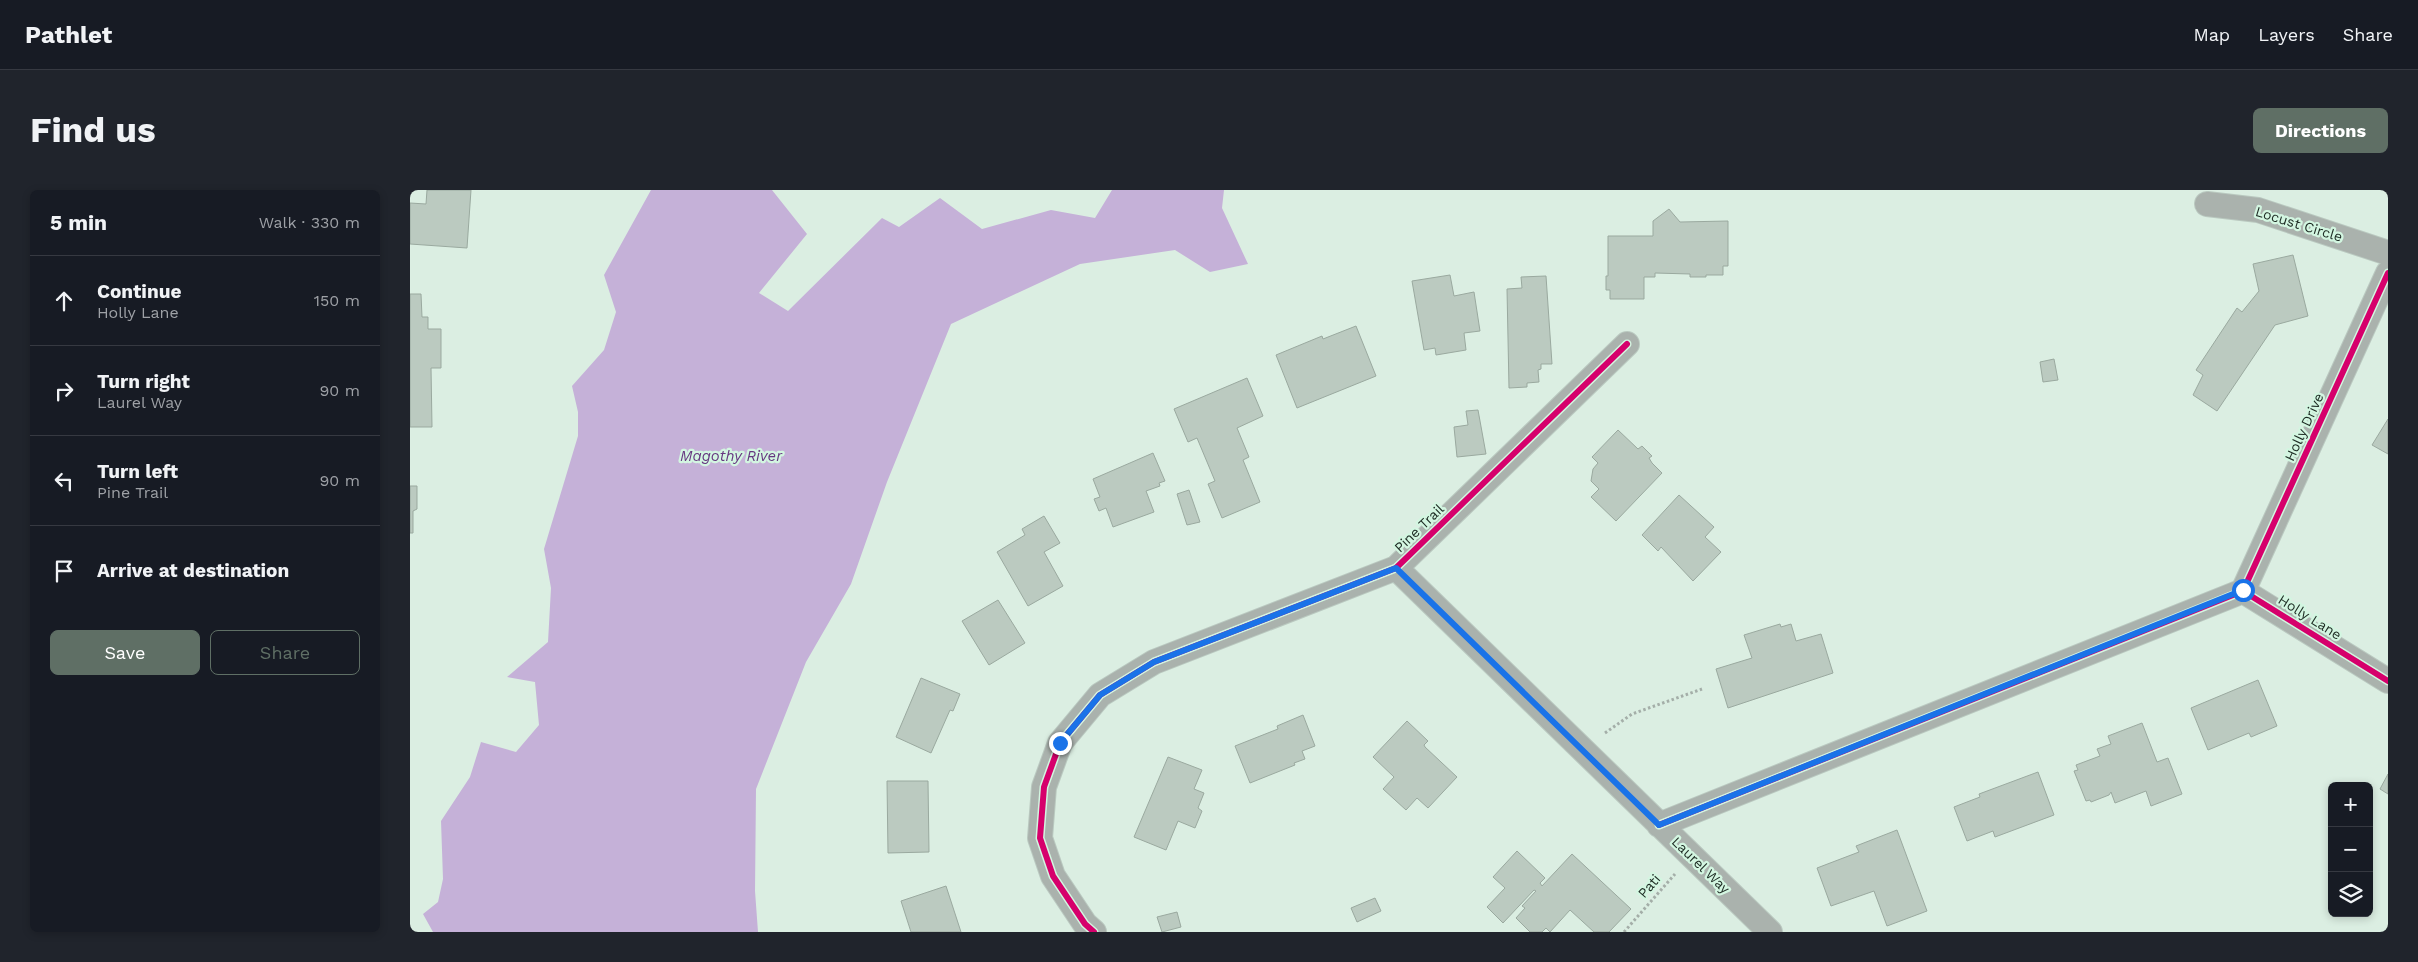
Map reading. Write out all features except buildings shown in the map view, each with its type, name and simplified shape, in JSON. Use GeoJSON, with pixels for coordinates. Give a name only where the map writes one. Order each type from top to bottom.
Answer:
{"type":"FeatureCollection","features":[{"type":"Feature","properties":{"kind":"street","name":"Locust Circle"},"geometry":{"type":"LineString","coordinates":[[2207,204],[2258,210],[2388,253]]}},
{"type":"Feature","properties":{"kind":"street","name":"Holly Drive"},"geometry":{"type":"LineString","coordinates":[[2243,590],[2388,273]]}},
{"type":"Feature","properties":{"kind":"street","name":"Pine Trail"},"geometry":{"type":"LineString","coordinates":[[1094,932],[1085,924],[1053,876],[1040,838],[1044,787],[1060,743],[1100,695],[1154,662],[1396,568],[1627,344]]}},
{"type":"Feature","properties":{"kind":"street","name":"Laurel Way"},"geometry":{"type":"LineString","coordinates":[[1396,568],[1770,932]]}},
{"type":"Feature","properties":{"kind":"street","name":"Holly Lane"},"geometry":{"type":"LineString","coordinates":[[2243,590],[2388,681]]}},
{"type":"Feature","properties":{"kind":"street"},"geometry":{"type":"LineString","coordinates":[[1659,825],[2243,590]]}},
{"type":"Feature","properties":{"kind":"path"},"geometry":{"type":"LineString","coordinates":[[1582,749],[1632,714],[1702,689]]}},
{"type":"Feature","properties":{"kind":"water","name":"Magothy River"},"geometry":{"type":"Polygon","coordinates":[[[651,190],[772,190],[807,234],[759,293],[788,311],[882,218],[899,227],[940,198],[982,229],[1051,210],[1095,218],[1112,190],[1224,190],[1222,208],[1248,264],[1210,272],[1175,250],[1080,264],[951,324],[887,482],[851,584],[806,662],[756,789],[755,891],[758,932],[433,932],[423,914],[438,902],[443,879],[441,821],[470,777],[481,742],[516,752],[539,725],[535,682],[507,677],[548,642],[551,588],[544,549],[578,436],[578,412],[572,386],[604,350],[616,312],[604,275],[651,190]]]}},
{"type":"Feature","properties":{"kind":"cycle path"},"geometry":{"type":"LineString","coordinates":[[2243,591],[2388,273]]}},
{"type":"Feature","properties":{"kind":"cycle path"},"geometry":{"type":"LineString","coordinates":[[1094,932],[1085,924],[1053,876],[1040,838],[1044,787],[1060,743],[1100,695],[1154,662],[1396,568],[1627,344]]}},
{"type":"Feature","properties":{"kind":"cycle path"},"geometry":{"type":"LineString","coordinates":[[1659,825],[2243,591],[2388,681]]}},
{"type":"Feature","properties":{"kind":"route"},"geometry":{"type":"LineString","coordinates":[[1060,743],[1100,695],[1154,662],[1396,568],[1659,825],[2243,590]]}}]}
